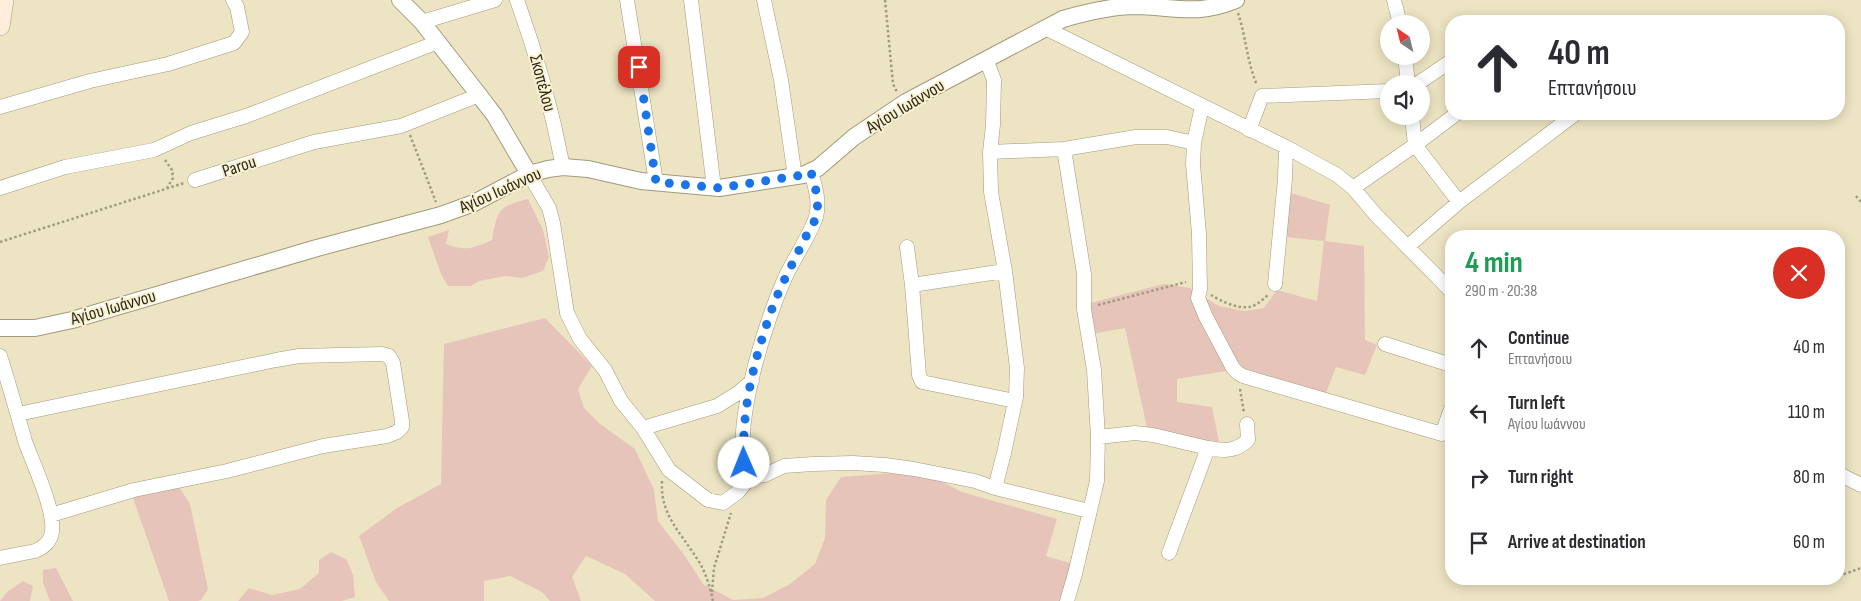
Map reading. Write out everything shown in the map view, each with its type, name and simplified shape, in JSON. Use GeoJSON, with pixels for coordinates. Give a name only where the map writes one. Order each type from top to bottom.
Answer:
{"type":"FeatureCollection","features":[{"type":"Feature","properties":{"kind":"main road"},"geometry":{"type":"LineString","coordinates":[[0,26],[4,0]]}},
{"type":"Feature","properties":{"kind":"street"},"geometry":{"type":"LineString","coordinates":[[0,107],[90,81],[168,64],[234,43],[242,32],[237,7],[233,0]]}},
{"type":"Feature","properties":{"kind":"street"},"geometry":{"type":"LineString","coordinates":[[400,0],[422,22],[495,116],[549,208],[568,313],[580,338],[605,370],[621,402],[644,428],[668,470],[708,500],[723,503],[738,492],[750,477],[765,475],[784,466],[853,463],[914,469],[975,481],[994,488],[1089,511]]}},
{"type":"Feature","properties":{"kind":"street"},"geometry":{"type":"LineString","coordinates":[[422,22],[495,0]]}},
{"type":"Feature","properties":{"kind":"street","name":"Σκοπέλου"},"geometry":{"type":"LineString","coordinates":[[517,0],[534,48],[563,167]]}},
{"type":"Feature","properties":{"kind":"street"},"geometry":{"type":"LineString","coordinates":[[627,0],[656,182]]}},
{"type":"Feature","properties":{"kind":"street"},"geometry":{"type":"LineString","coordinates":[[691,0],[714,188]]}},
{"type":"Feature","properties":{"kind":"street"},"geometry":{"type":"LineString","coordinates":[[750,477],[745,470],[743,445],[747,398],[756,356],[785,278],[816,217],[817,206],[816,190],[803,174],[764,0]]}},
{"type":"Feature","properties":{"kind":"street","name":"Αγίου Ιωάννου"},"geometry":{"type":"LineString","coordinates":[[0,328],[35,328],[72,320],[317,248],[441,215],[474,203],[529,174],[563,167],[588,169],[656,182],[714,188],[803,174],[818,168],[867,127],[906,102],[1064,19],[1089,12],[1136,6],[1197,10],[1219,7],[1235,0]]}},
{"type":"Feature","properties":{"kind":"street"},"geometry":{"type":"LineString","coordinates":[[1394,0],[1398,15]]}},
{"type":"Feature","properties":{"kind":"street"},"geometry":{"type":"LineString","coordinates":[[1045,28],[1337,174],[1353,188],[1376,215],[1445,285]]}},
{"type":"Feature","properties":{"kind":"street"},"geometry":{"type":"LineString","coordinates":[[0,188],[65,167],[154,150],[191,133],[246,116],[438,42]]}},
{"type":"Feature","properties":{"kind":"street"},"geometry":{"type":"LineString","coordinates":[[986,59],[994,80],[990,152],[991,192],[1005,271],[1017,368],[1015,402],[994,488]]}},
{"type":"Feature","properties":{"kind":"street"},"geometry":{"type":"LineString","coordinates":[[1430,75],[1445,65]]}},
{"type":"Feature","properties":{"kind":"street"},"geometry":{"type":"LineString","coordinates":[[1249,130],[1262,96],[1380,91]]}},
{"type":"Feature","properties":{"kind":"street","name":"Parou"},"geometry":{"type":"LineString","coordinates":[[195,180],[314,142],[406,124],[479,95]]}},
{"type":"Feature","properties":{"kind":"street"},"geometry":{"type":"LineString","coordinates":[[1202,106],[1194,143],[1193,171],[1199,234],[1200,288],[1198,298],[1233,368],[1238,373],[1320,399],[1382,415],[1442,434],[1445,425]]}},
{"type":"Feature","properties":{"kind":"street"},"geometry":{"type":"LineString","coordinates":[[1353,188],[1448,120]]}},
{"type":"Feature","properties":{"kind":"street"},"geometry":{"type":"LineString","coordinates":[[1408,247],[1458,202],[1567,120]]}},
{"type":"Feature","properties":{"kind":"street"},"geometry":{"type":"LineString","coordinates":[[1413,125],[1415,145],[1458,202]]}},
{"type":"Feature","properties":{"kind":"street"},"geometry":{"type":"LineString","coordinates":[[990,152],[1064,149],[1136,137],[1167,137],[1194,143]]}},
{"type":"Feature","properties":{"kind":"street"},"geometry":{"type":"LineString","coordinates":[[1275,284],[1285,179],[1286,147]]}},
{"type":"Feature","properties":{"kind":"street"},"geometry":{"type":"LineString","coordinates":[[1064,149],[1084,274],[1084,309],[1094,370],[1098,437],[1097,481],[1067,601]]}},
{"type":"Feature","properties":{"kind":"street"},"geometry":{"type":"LineString","coordinates":[[907,247],[912,285],[916,349],[919,375],[922,382],[1015,402]]}},
{"type":"Feature","properties":{"kind":"street"},"geometry":{"type":"LineString","coordinates":[[912,285],[1005,271]]}},
{"type":"Feature","properties":{"kind":"street"},"geometry":{"type":"LineString","coordinates":[[1385,344],[1445,362]]}},
{"type":"Feature","properties":{"kind":"street"},"geometry":{"type":"LineString","coordinates":[[18,414],[299,356],[382,354],[389,356],[393,363],[402,427],[392,435],[323,446],[227,471],[134,490],[51,515]]}},
{"type":"Feature","properties":{"kind":"street"},"geometry":{"type":"LineString","coordinates":[[0,356],[51,515],[52,532],[50,538],[40,549],[0,558]]}},
{"type":"Feature","properties":{"kind":"street"},"geometry":{"type":"LineString","coordinates":[[644,428],[717,406],[738,393],[752,381]]}},
{"type":"Feature","properties":{"kind":"street"},"geometry":{"type":"LineString","coordinates":[[1098,437],[1135,433],[1153,435],[1225,451],[1240,447],[1248,440],[1247,424]]}},
{"type":"Feature","properties":{"kind":"street"},"geometry":{"type":"LineString","coordinates":[[1169,553],[1208,448]]}},
{"type":"Feature","properties":{"kind":"street"},"geometry":{"type":"LineString","coordinates":[[1845,477],[1861,485]]}},
{"type":"Feature","properties":{"kind":"path"},"geometry":{"type":"LineString","coordinates":[[885,0],[893,84],[898,95],[906,102]]}},
{"type":"Feature","properties":{"kind":"path"},"geometry":{"type":"LineString","coordinates":[[1235,0],[1243,28],[1248,60],[1262,96]]}},
{"type":"Feature","properties":{"kind":"path"},"geometry":{"type":"LineString","coordinates":[[406,124],[441,215]]}},
{"type":"Feature","properties":{"kind":"path"},"geometry":{"type":"LineString","coordinates":[[154,150],[162,156],[172,170],[173,178],[166,189]]}},
{"type":"Feature","properties":{"kind":"path"},"geometry":{"type":"LineString","coordinates":[[0,242],[195,180]]}},
{"type":"Feature","properties":{"kind":"path"},"geometry":{"type":"LineString","coordinates":[[1856,196],[1861,202]]}},
{"type":"Feature","properties":{"kind":"path"},"geometry":{"type":"LineString","coordinates":[[1084,309],[1185,282],[1200,288],[1221,301],[1249,307],[1261,301],[1270,293],[1275,284]]}},
{"type":"Feature","properties":{"kind":"path"},"geometry":{"type":"LineString","coordinates":[[1238,373],[1247,424]]}},
{"type":"Feature","properties":{"kind":"path"},"geometry":{"type":"LineString","coordinates":[[663,460],[661,485],[668,518],[697,558],[706,576],[713,601]]}},
{"type":"Feature","properties":{"kind":"path"},"geometry":{"type":"LineString","coordinates":[[711,594],[714,568],[738,492]]}},
{"type":"Feature","properties":{"kind":"path"},"geometry":{"type":"LineString","coordinates":[[1845,574],[1861,568]]}},
{"type":"Feature","properties":{"kind":"shaded area"},"geometry":{"type":"Polygon","coordinates":[[[1291,193],[1330,205],[1325,241],[1364,246],[1365,340],[1377,345],[1365,375],[1336,367],[1325,396],[1244,368],[1177,379],[1177,402],[1212,407],[1220,447],[1148,432],[1125,328],[1092,334],[1090,303],[1164,284],[1190,288],[1219,306],[1244,311],[1264,308],[1277,290],[1317,301],[1324,241],[1286,237],[1291,193]]]}},
{"type":"Feature","properties":{"kind":"shaded area"},"geometry":{"type":"Polygon","coordinates":[[[528,199],[543,230],[549,257],[543,271],[522,278],[505,276],[479,281],[471,286],[448,286],[441,274],[428,237],[449,230],[446,244],[459,248],[480,245],[492,240],[496,222],[501,211],[510,205],[528,199]]]}},
{"type":"Feature","properties":{"kind":"shaded area"},"geometry":{"type":"Polygon","coordinates":[[[545,318],[592,366],[578,389],[584,408],[600,424],[635,449],[654,490],[658,521],[685,556],[703,584],[733,600],[763,598],[790,584],[815,564],[825,538],[826,500],[841,477],[894,473],[938,480],[962,492],[1057,519],[1046,556],[1080,566],[1067,601],[655,601],[625,574],[586,556],[572,577],[581,601],[550,601],[542,592],[510,576],[484,581],[484,601],[389,601],[376,582],[359,536],[397,508],[441,484],[444,344],[545,318]]]}},
{"type":"Feature","properties":{"kind":"shaded area"},"geometry":{"type":"Polygon","coordinates":[[[177,484],[190,504],[208,589],[201,600],[198,601],[169,601],[133,498],[177,484]]]}},
{"type":"Feature","properties":{"kind":"shaded area"},"geometry":{"type":"Polygon","coordinates":[[[331,552],[347,560],[353,575],[355,597],[342,601],[238,601],[249,588],[272,595],[300,589],[319,573],[319,560],[331,552]]]}},
{"type":"Feature","properties":{"kind":"shaded area"},"geometry":{"type":"Polygon","coordinates":[[[56,568],[73,601],[50,601],[43,583],[43,570],[56,568]]]}},
{"type":"Feature","properties":{"kind":"shaded area"},"geometry":{"type":"Polygon","coordinates":[[[23,581],[33,586],[30,601],[0,601],[7,592],[23,581]]]}},
{"type":"Feature","properties":{"kind":"route"},"geometry":{"type":"LineString","coordinates":[[639,67],[656,182],[719,188],[803,175],[811,172],[816,190],[816,217],[785,278],[756,356],[747,398],[743,445],[744,463]]}}]}
